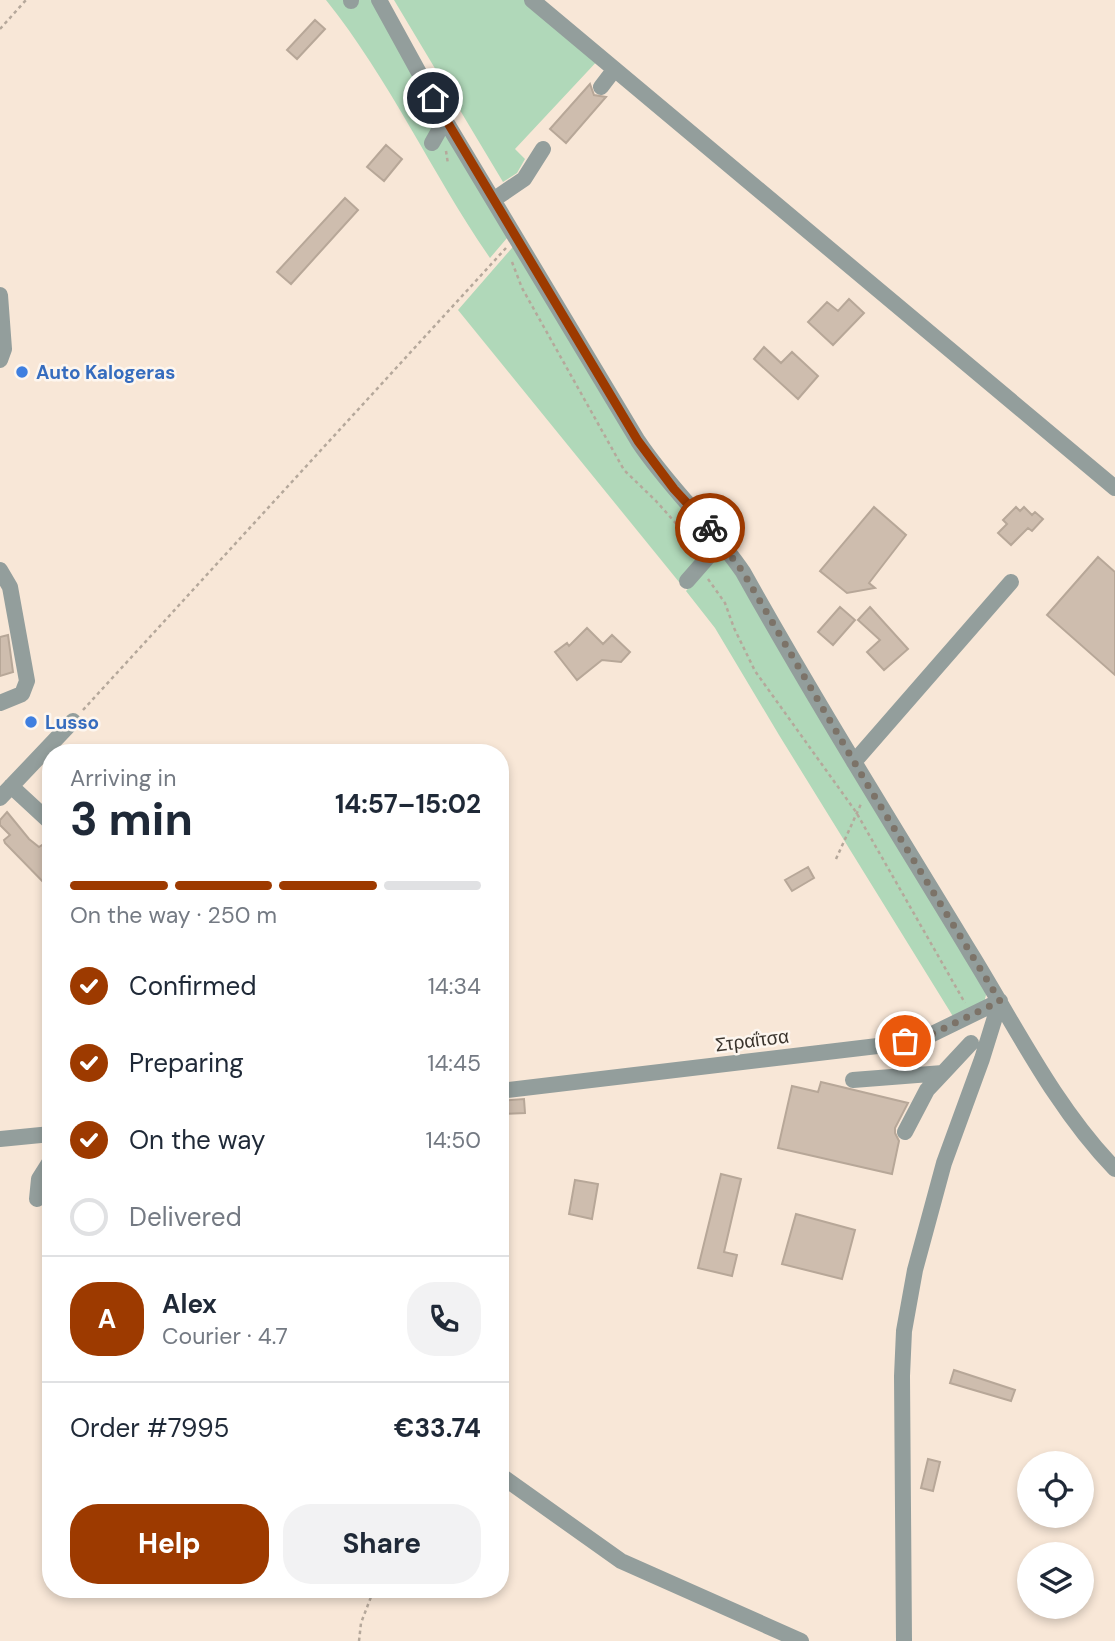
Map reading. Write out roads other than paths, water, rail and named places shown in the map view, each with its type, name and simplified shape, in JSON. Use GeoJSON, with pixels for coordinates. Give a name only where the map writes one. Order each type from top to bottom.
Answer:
{"type":"FeatureCollection","features":[{"type":"Feature","properties":{"kind":"street"},"geometry":{"type":"LineString","coordinates":[[379,0],[445,120],[638,441],[674,489],[722,541],[743,572],[1035,1062],[1072,1117],[1112,1158]]}},
{"type":"Feature","properties":{"kind":"street"},"geometry":{"type":"LineString","coordinates":[[532,0],[1115,488]]}},
{"type":"Feature","properties":{"kind":"street"},"geometry":{"type":"LineString","coordinates":[[601,87],[614,70]]}},
{"type":"Feature","properties":{"kind":"street"},"geometry":{"type":"LineString","coordinates":[[432,143],[445,120]]}},
{"type":"Feature","properties":{"kind":"street"},"geometry":{"type":"LineString","coordinates":[[493,200],[523,179],[543,149]]}},
{"type":"Feature","properties":{"kind":"street"},"geometry":{"type":"LineString","coordinates":[[0,295],[4,349],[0,360]]}},
{"type":"Feature","properties":{"kind":"street"},"geometry":{"type":"LineString","coordinates":[[687,580],[722,541]]}},
{"type":"Feature","properties":{"kind":"street"},"geometry":{"type":"LineString","coordinates":[[0,570],[10,587],[27,681],[22,694],[0,703]]}},
{"type":"Feature","properties":{"kind":"street"},"geometry":{"type":"LineString","coordinates":[[854,762],[1011,582]]}},
{"type":"Feature","properties":{"kind":"street"},"geometry":{"type":"LineString","coordinates":[[51,744],[73,721]]}},
{"type":"Feature","properties":{"kind":"street"},"geometry":{"type":"LineString","coordinates":[[42,754],[6,792],[42,818]]}},
{"type":"Feature","properties":{"kind":"street"},"geometry":{"type":"LineString","coordinates":[[904,1641],[904,1331],[915,1270],[944,1163],[1000,1001]]}},
{"type":"Feature","properties":{"kind":"street","name":"Στραΐτσα"},"geometry":{"type":"LineString","coordinates":[[509,1090],[924,1038],[1000,1001]]}},
{"type":"Feature","properties":{"kind":"street"},"geometry":{"type":"LineString","coordinates":[[924,1038],[957,1034],[971,1043],[982,1059]]}},
{"type":"Feature","properties":{"kind":"street"},"geometry":{"type":"LineString","coordinates":[[905,1132],[928,1090],[971,1043]]}},
{"type":"Feature","properties":{"kind":"street"},"geometry":{"type":"LineString","coordinates":[[853,1080],[943,1073]]}},
{"type":"Feature","properties":{"kind":"street"},"geometry":{"type":"LineString","coordinates":[[0,1139],[42,1135]]}},
{"type":"Feature","properties":{"kind":"street"},"geometry":{"type":"LineString","coordinates":[[37,1199],[42,1175]]}},
{"type":"Feature","properties":{"kind":"street"},"geometry":{"type":"LineString","coordinates":[[509,1481],[621,1561],[801,1641]]}},
{"type":"Feature","properties":{"kind":"place","name":"Auto Kalogeras"},"geometry":{"type":"Point","coordinates":[22,372]}},
{"type":"Feature","properties":{"kind":"place","name":"Lusso"},"geometry":{"type":"Point","coordinates":[31,722]}}]}
